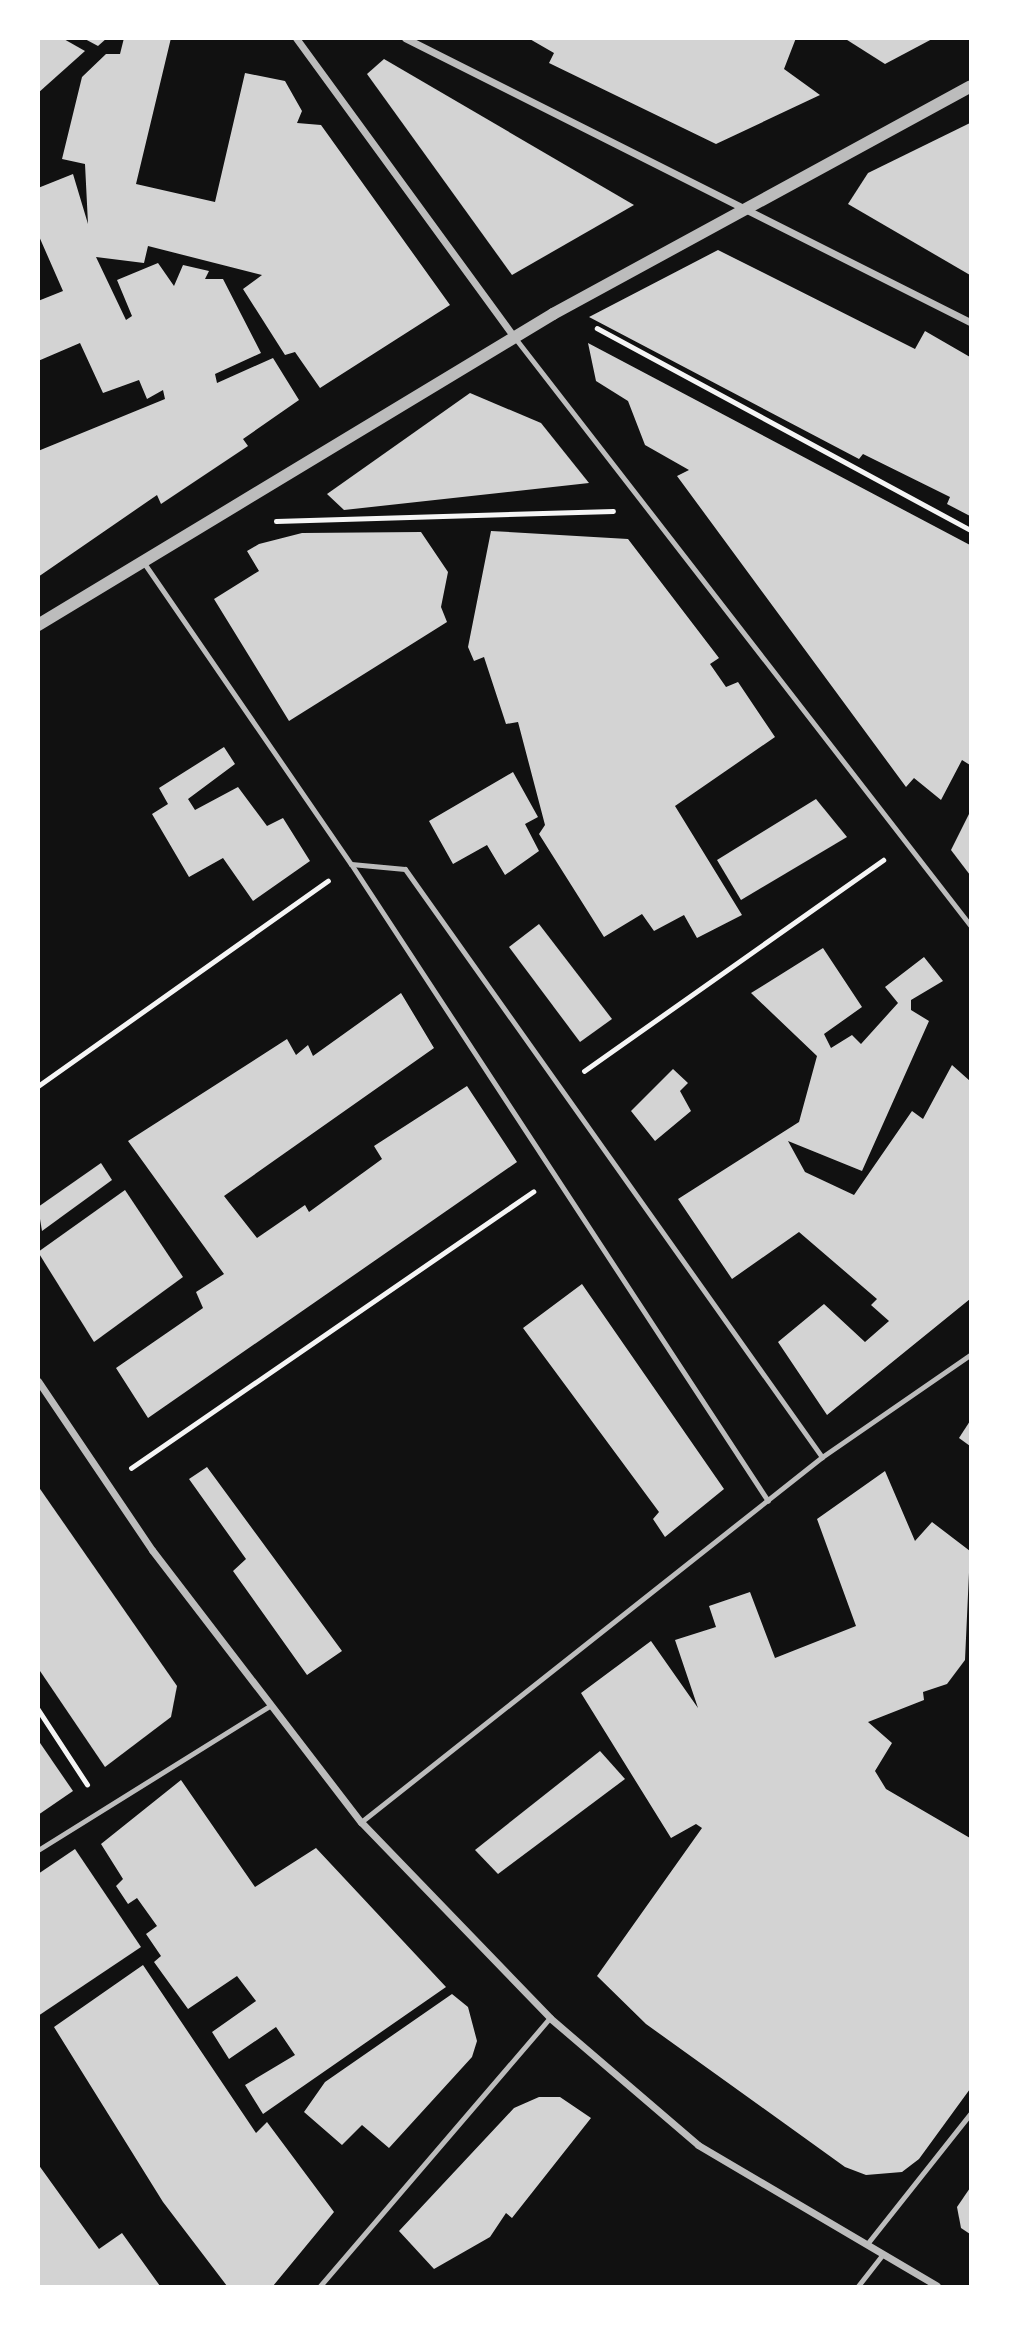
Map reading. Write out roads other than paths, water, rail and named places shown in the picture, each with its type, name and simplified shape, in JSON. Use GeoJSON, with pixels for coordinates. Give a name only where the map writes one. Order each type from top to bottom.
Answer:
{"type":"FeatureCollection","features":[{"type":"Feature","properties":{"kind":"street"},"geometry":{"type":"LineString","coordinates":[[296,38],[514,337]]}},
{"type":"Feature","properties":{"kind":"street"},"geometry":{"type":"LineString","coordinates":[[405,38],[746,205],[971,322]]}},
{"type":"Feature","properties":{"kind":"street"},"geometry":{"type":"LineString","coordinates":[[38,625],[141,558],[553,314],[746,205],[971,87]]}},
{"type":"Feature","properties":{"kind":"street"},"geometry":{"type":"LineString","coordinates":[[38,1381],[107,1484],[269,1706],[361,1822],[550,2018],[698,2145],[937,2287]]}},
{"type":"Feature","properties":{"kind":"lane"},"geometry":{"type":"LineString","coordinates":[[514,337],[909,841],[971,925]]}},
{"type":"Feature","properties":{"kind":"lane"},"geometry":{"type":"LineString","coordinates":[[141,558],[351,864],[768,1501]]}},
{"type":"Feature","properties":{"kind":"lane"},"geometry":{"type":"LineString","coordinates":[[351,864],[405,869],[822,1457]]}},
{"type":"Feature","properties":{"kind":"lane"},"geometry":{"type":"LineString","coordinates":[[361,1822],[822,1457],[971,1355]]}},
{"type":"Feature","properties":{"kind":"lane"},"geometry":{"type":"LineString","coordinates":[[38,1850],[269,1706]]}},
{"type":"Feature","properties":{"kind":"lane"},"geometry":{"type":"LineString","coordinates":[[320,2287],[550,2018]]}},
{"type":"Feature","properties":{"kind":"lane"},"geometry":{"type":"LineString","coordinates":[[867,2244],[971,2114]]}},
{"type":"Feature","properties":{"kind":"lane"},"geometry":{"type":"LineString","coordinates":[[858,2287],[882,2255]]}}]}
